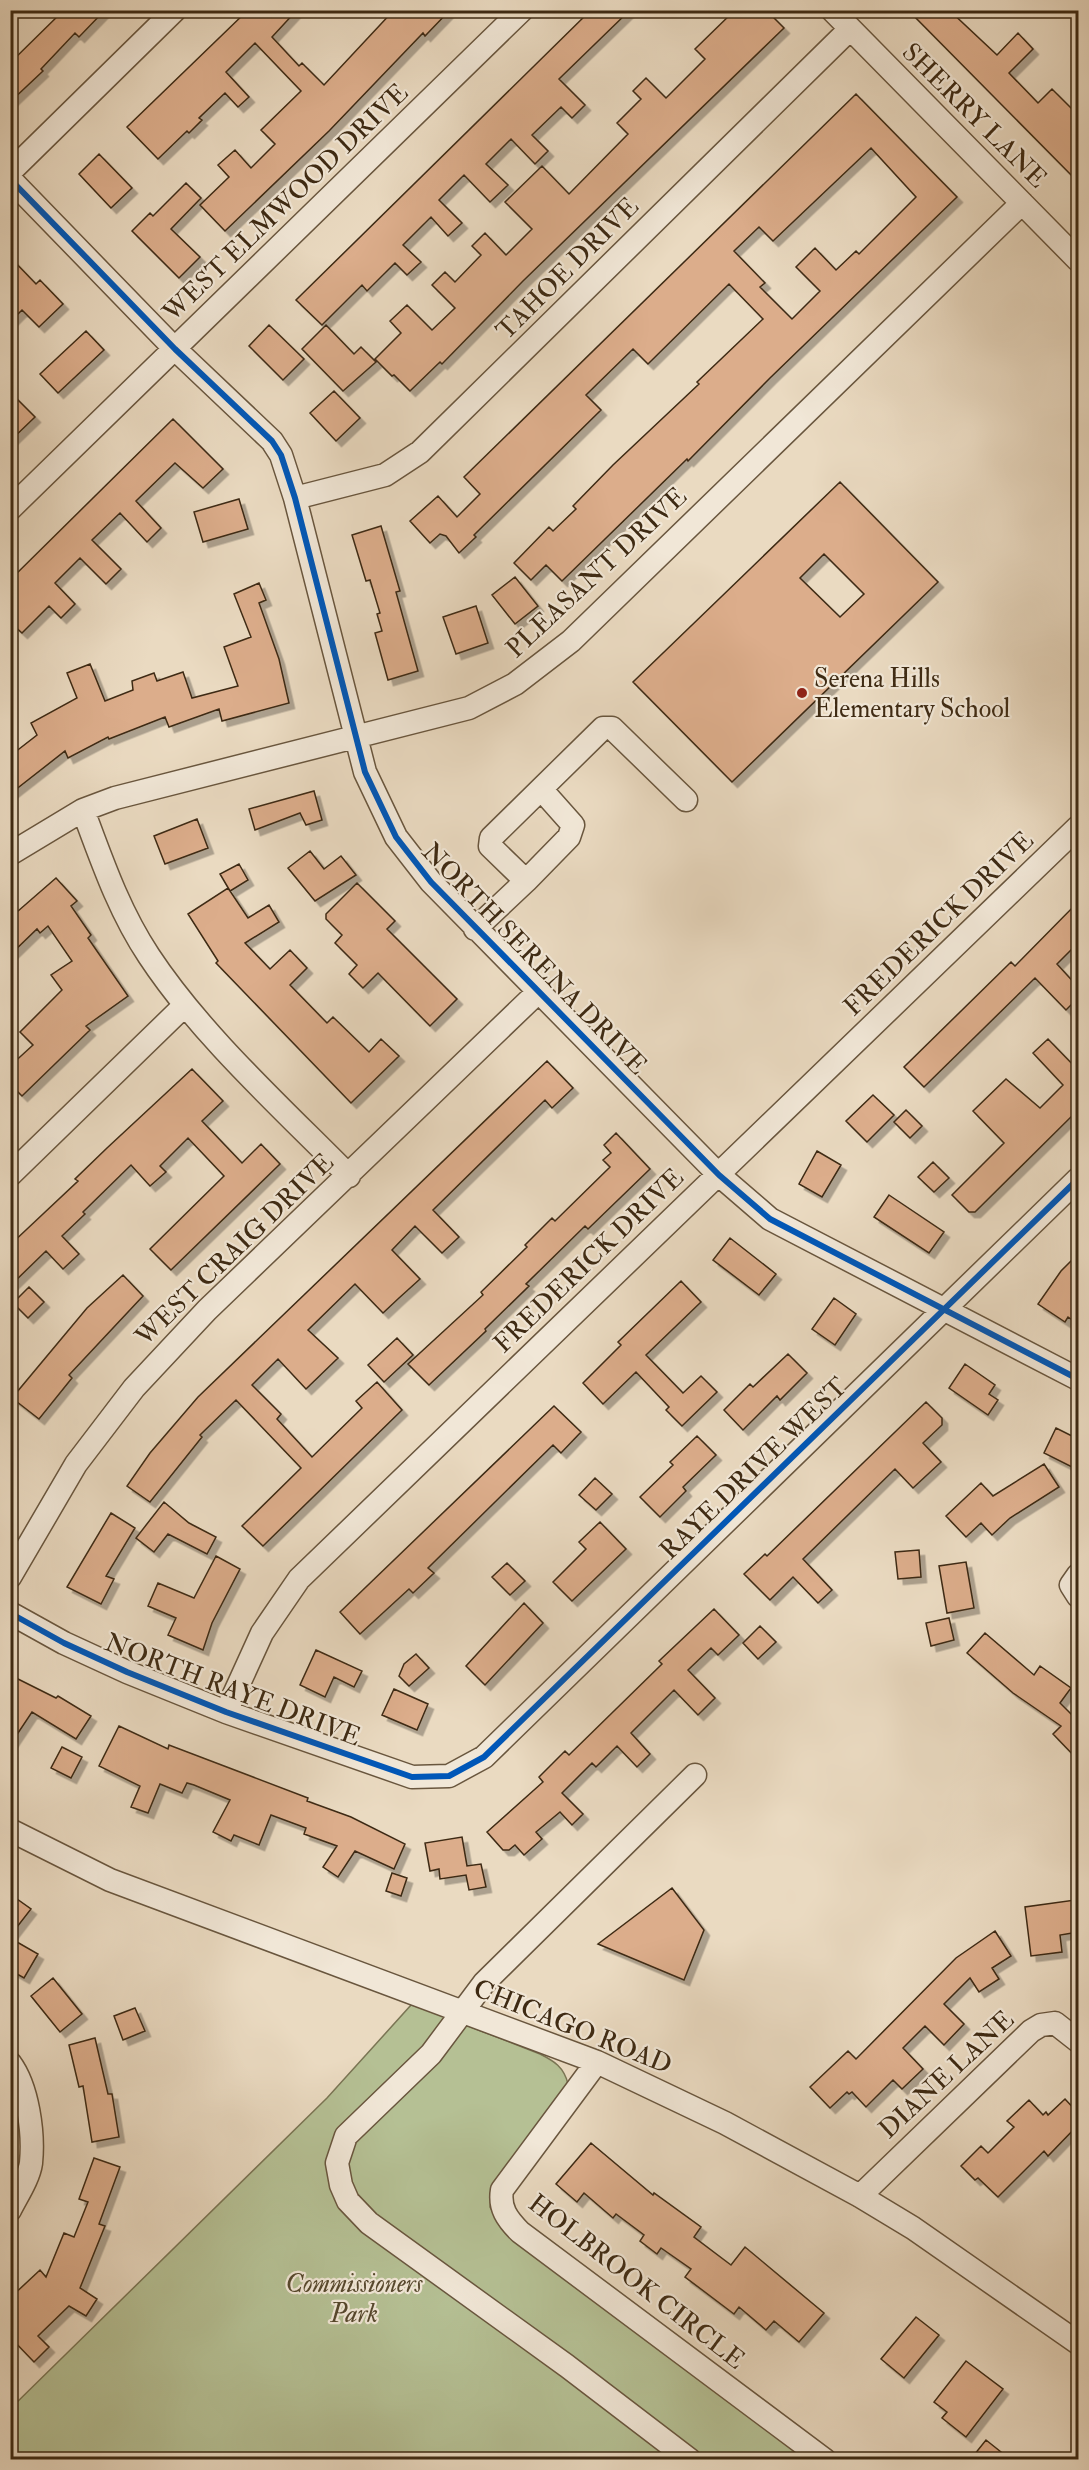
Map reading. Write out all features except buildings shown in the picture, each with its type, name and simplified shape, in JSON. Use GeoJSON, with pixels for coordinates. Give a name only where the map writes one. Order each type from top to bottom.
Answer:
{"type":"FeatureCollection","features":[{"type":"Feature","properties":{"kind":"street","name":"WEST ELMWOOD DRIVE"},"geometry":{"type":"LineString","coordinates":[[10,509],[522,10]]}},
{"type":"Feature","properties":{"kind":"street","name":"SHERRY LANE"},"geometry":{"type":"LineString","coordinates":[[832,10],[1078,261]]}},
{"type":"Feature","properties":{"kind":"street"},"geometry":{"type":"LineString","coordinates":[[10,172],[174,11]]}},
{"type":"Feature","properties":{"kind":"street","name":"TAHOE DRIVE"},"geometry":{"type":"LineString","coordinates":[[295,498],[385,475],[420,452],[850,29]]}},
{"type":"Feature","properties":{"kind":"street","name":"NORTH SERENA DRIVE"},"geometry":{"type":"LineString","coordinates":[[10,179],[175,349],[272,441],[281,454],[295,498],[365,772],[396,837],[426,876],[537,993],[718,1175],[770,1219],[1078,1379]]}},
{"type":"Feature","properties":{"kind":"street","name":"PLEASANT DRIVE"},"geometry":{"type":"LineString","coordinates":[[10,854],[83,810],[170,782],[469,708],[515,684],[550,659],[1022,203]]}},
{"type":"Feature","properties":{"kind":"street"},"geometry":{"type":"LineString","coordinates":[[526,881],[490,846],[492,838],[603,728],[612,728],[686,800]]}},
{"type":"Feature","properties":{"kind":"street"},"geometry":{"type":"LineString","coordinates":[[475,929],[569,837],[573,825],[541,789]]}},
{"type":"Feature","properties":{"kind":"street"},"geometry":{"type":"LineString","coordinates":[[83,810],[114,894],[129,922],[184,1006],[349,1176]]}},
{"type":"Feature","properties":{"kind":"street","name":"FREDERICK DRIVE"},"geometry":{"type":"LineString","coordinates":[[226,1712],[262,1633],[299,1579],[1078,827]]}},
{"type":"Feature","properties":{"kind":"street","name":"WEST CRAIG DRIVE"},"geometry":{"type":"LineString","coordinates":[[10,1577],[76,1464],[114,1411],[207,1310],[537,993]]}},
{"type":"Feature","properties":{"kind":"street"},"geometry":{"type":"LineString","coordinates":[[10,1175],[184,1006]]}},
{"type":"Feature","properties":{"kind":"street","name":"RAYE DRIVE WEST"},"geometry":{"type":"LineString","coordinates":[[449,1776],[484,1757],[1078,1179]]}},
{"type":"Feature","properties":{"kind":"street","name":"NORTH RAYE DRIVE"},"geometry":{"type":"LineString","coordinates":[[10,1613],[64,1643],[127,1672],[226,1712],[412,1778],[449,1776]]}},
{"type":"Feature","properties":{"kind":"street"},"geometry":{"type":"LineString","coordinates":[[690,2460],[567,2366],[369,2223],[348,2201],[341,2185],[337,2163],[346,2136],[431,2054],[484,1983],[695,1775]]}},
{"type":"Feature","properties":{"kind":"street","name":"CHICAGO ROAD"},"geometry":{"type":"LineString","coordinates":[[10,1830],[110,1880],[597,2062],[725,2123],[860,2196],[978,2271],[1078,2343]]}},
{"type":"Feature","properties":{"kind":"street","name":"DIANE LANE"},"geometry":{"type":"LineString","coordinates":[[860,2196],[1031,2031],[1041,2025],[1055,2023],[1078,2041]]}},
{"type":"Feature","properties":{"kind":"street"},"geometry":{"type":"LineString","coordinates":[[10,2062],[22,2092],[30,2125],[31,2164],[10,2210]]}},
{"type":"Feature","properties":{"kind":"street","name":"HOLBROOK CIRCLE"},"geometry":{"type":"LineString","coordinates":[[597,2062],[502,2190],[501,2200],[509,2221],[520,2232],[825,2460]]}},
{"type":"Feature","properties":{"kind":"green space","name":"Commissioners Park"},"geometry":{"type":"Polygon","coordinates":[[[412,2004],[540,2054],[558,2065],[566,2078],[568,2084],[492,2191],[490,2207],[501,2227],[808,2460],[11,2460],[11,2408],[327,2098],[412,2004]]]}},
{"type":"Feature","properties":{"kind":"cycle path"},"geometry":{"type":"LineString","coordinates":[[10,179],[175,349],[272,441],[281,455],[295,498],[365,772],[396,837],[431,882],[719,1175],[770,1219],[1078,1379]]}},
{"type":"Feature","properties":{"kind":"cycle path"},"geometry":{"type":"LineString","coordinates":[[10,1613],[64,1643],[127,1672],[226,1712],[412,1777],[449,1776],[484,1757],[1078,1179]]}},
{"type":"Feature","properties":{"kind":"place","name":"Serena Hills Elementary School"},"geometry":{"type":"Point","coordinates":[802,693]}}]}
